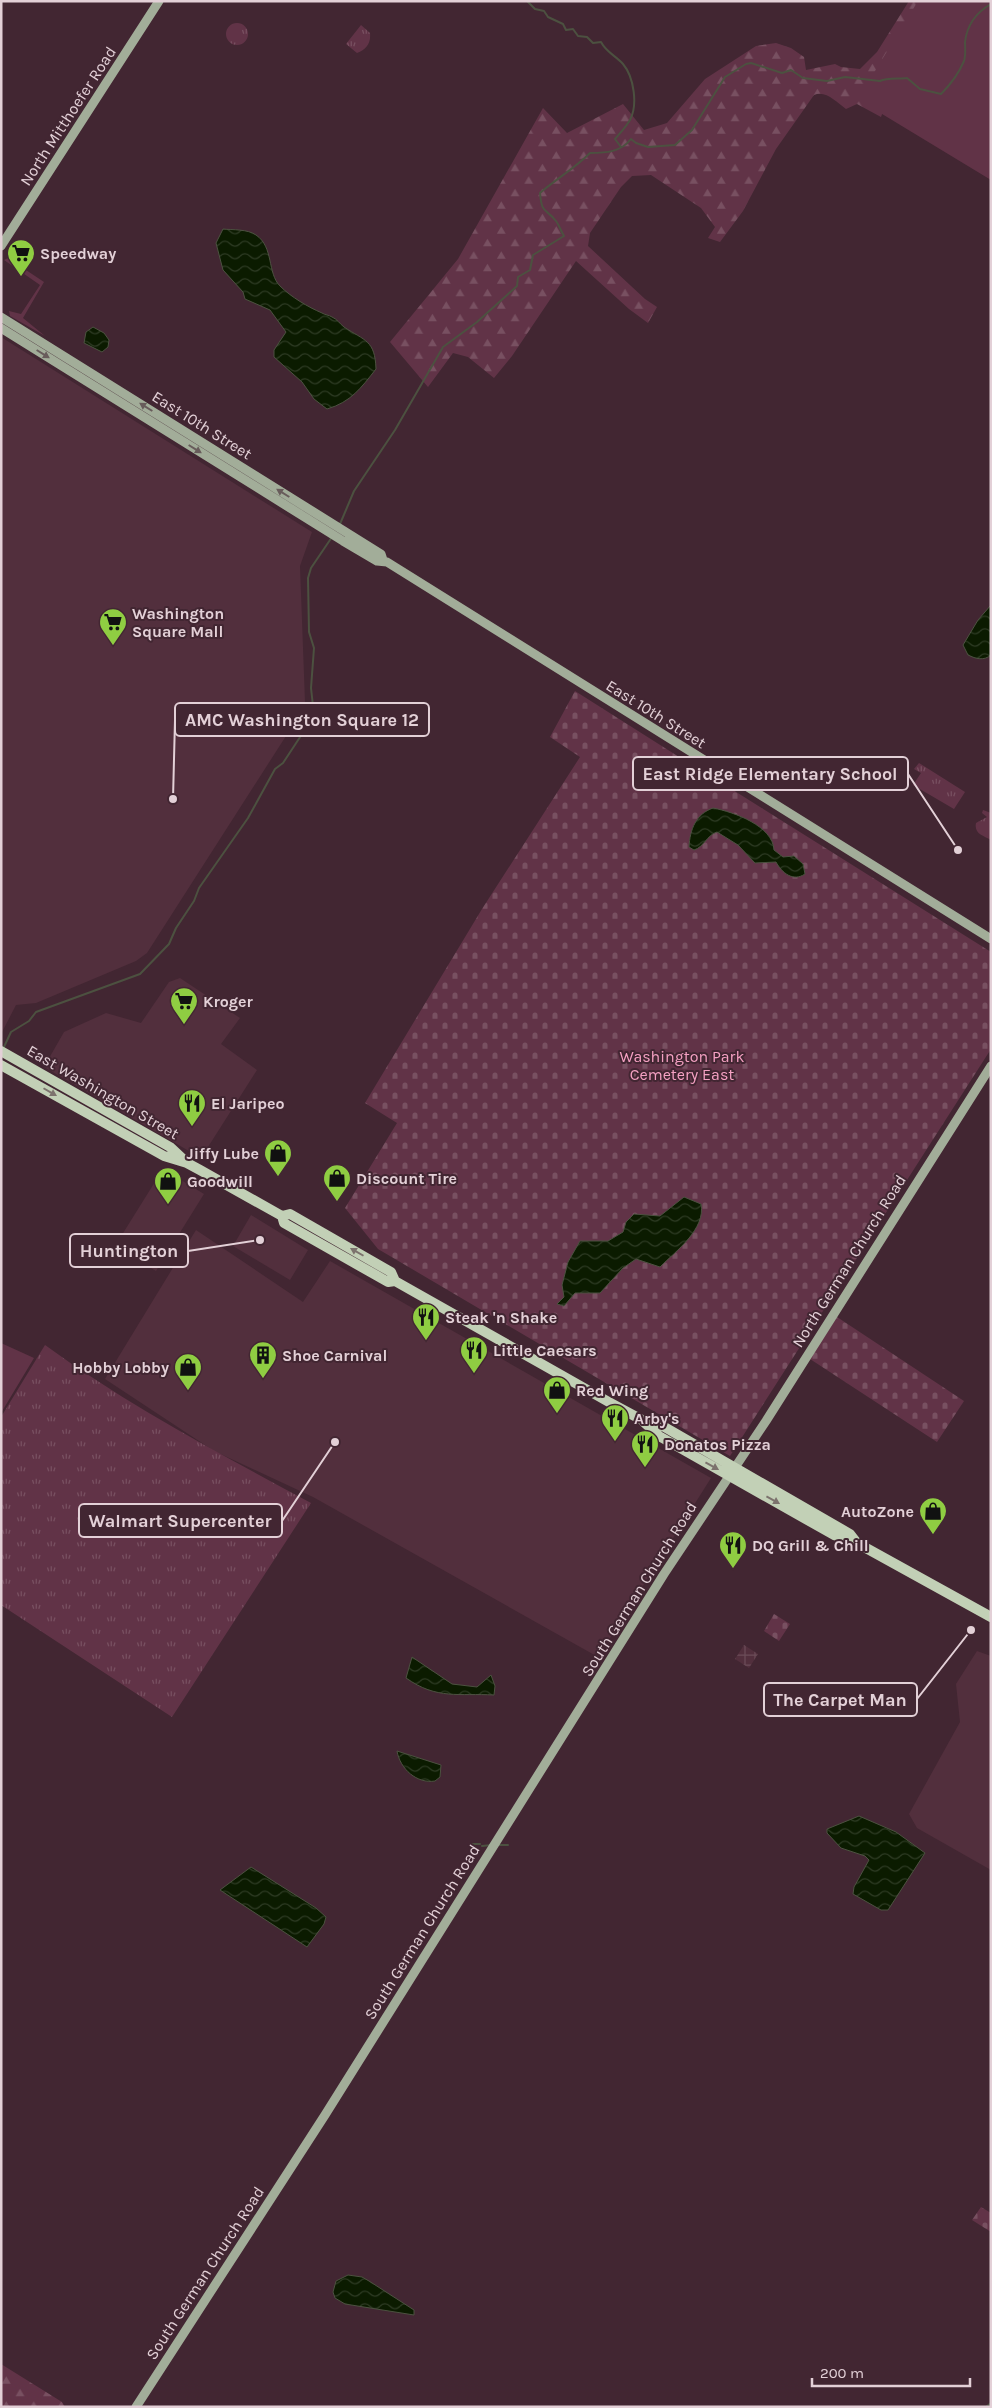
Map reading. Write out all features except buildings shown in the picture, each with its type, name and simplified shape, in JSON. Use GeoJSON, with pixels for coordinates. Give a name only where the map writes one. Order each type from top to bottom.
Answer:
{"type":"FeatureCollection","features":[{"type":"Feature","properties":{"kind":"main road","name":"North Mitthoefer Road"},"geometry":{"type":"LineString","coordinates":[[1,246],[159,1]]}},
{"type":"Feature","properties":{"kind":"main road","name":"East 10th Street"},"geometry":{"type":"LineString","coordinates":[[1,317],[345,537],[381,554],[383,560],[991,938]]}},
{"type":"Feature","properties":{"kind":"main road","name":"East 10th Street"},"geometry":{"type":"LineString","coordinates":[[1,328],[323,523]]}},
{"type":"Feature","properties":{"kind":"main road","name":"East Washington Street"},"geometry":{"type":"LineString","coordinates":[[1,1051],[170,1147],[187,1162],[282,1216],[284,1223],[388,1282],[395,1281],[642,1420],[661,1425],[733,1472],[850,1534],[858,1543],[991,1617]]}},
{"type":"Feature","properties":{"kind":"main road","name":"East Washington Street"},"geometry":{"type":"LineString","coordinates":[[4,1066],[164,1156],[187,1162]]}},
{"type":"Feature","properties":{"kind":"main road","name":"North German Church Road"},"geometry":{"type":"LineString","coordinates":[[733,1472],[991,1066]]}},
{"type":"Feature","properties":{"kind":"main road","name":"South German Church Road"},"geometry":{"type":"LineString","coordinates":[[136,2407],[325,2115],[664,1574],[733,1472]]}},
{"type":"Feature","properties":{"kind":"shaded area","name":"Washington Square Mall"},"geometry":{"type":"Polygon","coordinates":[[[1,337],[312,532],[300,566],[305,702],[302,711],[147,953],[136,961],[36,1003],[16,1005],[1,1034],[1,337]]]}},
{"type":"Feature","properties":{"kind":"shaded area"},"geometry":{"type":"Polygon","coordinates":[[[180,978],[240,1018],[221,1044],[257,1070],[201,1158],[44,1067],[64,1032],[106,1013],[141,1023],[169,982],[180,978]]]}},
{"type":"Feature","properties":{"kind":"shaded area"},"geometry":{"type":"Polygon","coordinates":[[[163,1169],[204,1194],[156,1271],[115,1246],[163,1169]]]}},
{"type":"Feature","properties":{"kind":"shaded area"},"geometry":{"type":"Polygon","coordinates":[[[251,1215],[308,1250],[290,1280],[233,1246],[251,1215]]]}},
{"type":"Feature","properties":{"kind":"shaded area"},"geometry":{"type":"Polygon","coordinates":[[[196,1230],[303,1302],[330,1261],[711,1478],[598,1657],[313,1497],[214,1451],[105,1379],[196,1230]]]}},
{"type":"Feature","properties":{"kind":"shaded area"},"geometry":{"type":"Polygon","coordinates":[[[744,1645],[758,1654],[749,1668],[735,1659],[744,1645]]]}},
{"type":"Feature","properties":{"kind":"shaded area"},"geometry":{"type":"Polygon","coordinates":[[[977,1651],[991,1656],[991,1870],[917,1828],[909,1814],[960,1722],[956,1684],[977,1651]]]}},
{"type":"Feature","properties":{"kind":"green space"},"geometry":{"type":"Polygon","coordinates":[[[909,1],[918,1],[859,97],[883,111],[881,117],[857,104],[846,109],[827,95],[814,95],[776,149],[743,211],[720,242],[708,238],[715,227],[701,208],[651,175],[632,176],[621,187],[590,233],[588,246],[645,299],[657,307],[648,323],[629,309],[576,261],[512,356],[494,378],[468,357],[453,353],[428,387],[390,342],[458,259],[543,108],[567,133],[623,104],[644,130],[667,123],[705,79],[756,46],[776,43],[791,48],[804,57],[806,70],[835,64],[841,67],[860,69],[877,52],[909,1]]]}},
{"type":"Feature","properties":{"kind":"green space"},"geometry":{"type":"Polygon","coordinates":[[[913,1],[991,1],[991,180],[854,97],[913,1]]]}},
{"type":"Feature","properties":{"kind":"green space"},"geometry":{"type":"Polygon","coordinates":[[[233,23],[241,23],[248,30],[248,38],[241,45],[233,45],[226,38],[226,30],[233,23]]]}},
{"type":"Feature","properties":{"kind":"green space"},"geometry":{"type":"Polygon","coordinates":[[[361,25],[370,33],[370,40],[363,50],[357,53],[346,44],[361,25]]]}},
{"type":"Feature","properties":{"kind":"green space"},"geometry":{"type":"Polygon","coordinates":[[[8,258],[44,282],[23,318],[45,336],[10,316],[9,311],[21,314],[40,285],[4,260],[8,258]]]}},
{"type":"Feature","properties":{"kind":"green space","name":"Washington Park Cemetery East"},"geometry":{"type":"Polygon","coordinates":[[[575,691],[698,769],[697,774],[702,777],[706,773],[991,952],[991,1049],[730,1456],[378,1249],[345,1208],[397,1123],[365,1103],[482,909],[580,757],[550,737],[575,691]]]}},
{"type":"Feature","properties":{"kind":"green space"},"geometry":{"type":"Polygon","coordinates":[[[919,763],[965,792],[954,809],[913,785],[921,773],[914,769],[919,763]]]}},
{"type":"Feature","properties":{"kind":"green space"},"geometry":{"type":"Polygon","coordinates":[[[983,810],[991,813],[991,840],[976,830],[976,823],[987,817],[982,813],[983,810]]]}},
{"type":"Feature","properties":{"kind":"green space"},"geometry":{"type":"Polygon","coordinates":[[[837,1317],[964,1401],[937,1442],[810,1359],[837,1317]]]}},
{"type":"Feature","properties":{"kind":"green space"},"geometry":{"type":"Polygon","coordinates":[[[1,1343],[34,1358],[1,1413],[1,1343]]]}},
{"type":"Feature","properties":{"kind":"green space"},"geometry":{"type":"Polygon","coordinates":[[[45,1345],[142,1409],[209,1448],[311,1503],[172,1717],[1,1605],[1,1417],[45,1345]]]}},
{"type":"Feature","properties":{"kind":"green space"},"geometry":{"type":"Polygon","coordinates":[[[774,1614],[790,1624],[779,1641],[764,1631],[774,1614]]]}},
{"type":"Feature","properties":{"kind":"green space"},"geometry":{"type":"Polygon","coordinates":[[[981,2207],[991,2213],[991,2232],[972,2220],[981,2207]]]}},
{"type":"Feature","properties":{"kind":"green space"},"geometry":{"type":"Polygon","coordinates":[[[1,2364],[62,2402],[65,2407],[2,2407],[1,2364]]]}},
{"type":"Feature","properties":{"kind":"water"},"geometry":{"type":"Polygon","coordinates":[[[223,229],[244,231],[256,235],[266,246],[273,274],[280,286],[305,305],[334,318],[344,327],[368,342],[374,352],[376,369],[349,398],[327,409],[314,399],[302,382],[274,357],[274,350],[286,332],[270,310],[245,299],[243,292],[223,270],[216,243],[223,229]]]}},
{"type":"Feature","properties":{"kind":"water"},"geometry":{"type":"Polygon","coordinates":[[[93,327],[104,333],[109,340],[108,347],[102,352],[84,343],[86,332],[93,327]]]}},
{"type":"Feature","properties":{"kind":"water"},"geometry":{"type":"Polygon","coordinates":[[[991,605],[991,655],[983,659],[974,658],[968,655],[963,645],[978,620],[991,605]]]}},
{"type":"Feature","properties":{"kind":"water"},"geometry":{"type":"Polygon","coordinates":[[[713,808],[741,817],[760,827],[772,841],[774,850],[783,857],[794,856],[803,864],[805,874],[792,877],[781,870],[776,862],[755,863],[738,845],[717,832],[694,850],[689,847],[691,834],[698,818],[713,808]]]}},
{"type":"Feature","properties":{"kind":"water"},"geometry":{"type":"Polygon","coordinates":[[[684,1197],[701,1204],[699,1222],[688,1239],[660,1267],[636,1259],[623,1268],[600,1293],[575,1293],[564,1306],[557,1304],[564,1297],[562,1285],[568,1262],[580,1241],[608,1241],[623,1232],[626,1222],[634,1214],[660,1216],[684,1197]]]}},
{"type":"Feature","properties":{"kind":"water"},"geometry":{"type":"Polygon","coordinates":[[[412,1657],[452,1684],[477,1687],[491,1675],[495,1686],[494,1695],[438,1693],[417,1685],[406,1678],[412,1657]]]}},
{"type":"Feature","properties":{"kind":"water"},"geometry":{"type":"Polygon","coordinates":[[[397,1751],[441,1765],[440,1777],[435,1781],[416,1778],[402,1764],[397,1751]]]}},
{"type":"Feature","properties":{"kind":"water"},"geometry":{"type":"Polygon","coordinates":[[[859,1816],[896,1832],[925,1853],[888,1910],[881,1910],[853,1894],[854,1887],[869,1860],[865,1856],[841,1848],[827,1833],[827,1829],[859,1816]]]}},
{"type":"Feature","properties":{"kind":"water"},"geometry":{"type":"Polygon","coordinates":[[[251,1867],[316,1908],[326,1917],[324,1924],[307,1947],[220,1890],[251,1867]]]}},
{"type":"Feature","properties":{"kind":"water"},"geometry":{"type":"Polygon","coordinates":[[[348,2275],[362,2277],[369,2281],[414,2310],[414,2315],[345,2304],[335,2298],[333,2292],[336,2281],[348,2275]]]}},
{"type":"Feature","properties":{"kind":"waterway"},"geometry":{"type":"LineString","coordinates":[[527,1],[535,9],[544,11],[548,17],[563,24],[566,30],[573,29],[578,36],[587,37],[593,43],[601,42],[627,70],[634,91],[634,107],[630,120],[615,139],[621,147]]}},
{"type":"Feature","properties":{"kind":"waterway"},"geometry":{"type":"LineString","coordinates":[[340,524],[354,491],[395,430],[443,347],[477,322],[517,286],[518,277],[530,270],[533,255],[564,236],[556,221],[543,208],[540,193],[546,188],[590,153],[618,149],[631,139],[648,147],[675,145],[692,130],[725,77],[746,64],[751,63],[782,73],[791,70],[803,78],[827,81],[845,77],[880,81],[907,78],[920,89],[941,94],[954,79],[964,61],[965,42],[970,25],[977,15],[991,4]]}},
{"type":"Feature","properties":{"kind":"waterway"},"geometry":{"type":"LineString","coordinates":[[3,1049],[11,1032],[29,1021],[36,1012],[140,974],[169,944],[176,928],[194,901],[199,888],[248,818],[275,769],[283,763],[308,725],[313,706],[311,688],[314,648],[309,632],[308,578],[311,568],[332,537]]}},
{"type":"Feature","properties":{"kind":"waterway"},"geometry":{"type":"LineString","coordinates":[[471,1844],[480,1844]]}},
{"type":"Feature","properties":{"kind":"waterway"},"geometry":{"type":"LineString","coordinates":[[482,1846],[492,1845]]}},
{"type":"Feature","properties":{"kind":"waterway"},"geometry":{"type":"LineString","coordinates":[[497,1845],[508,1845]]}},
{"type":"Feature","properties":{"kind":"waterway"},"geometry":{"type":"LineString","coordinates":[[986,2407],[991,2403]]}},
{"type":"Feature","properties":{"kind":"place","name":"Speedway"},"geometry":{"type":"Point","coordinates":[21,277]}},
{"type":"Feature","properties":{"kind":"place","name":"Washington Square Mall"},"geometry":{"type":"Point","coordinates":[113,646]}},
{"type":"Feature","properties":{"kind":"place","name":"AMC Washington Square 12"},"geometry":{"type":"Point","coordinates":[173,799]}},
{"type":"Feature","properties":{"kind":"place","name":"East Ridge Elementary School"},"geometry":{"type":"Point","coordinates":[958,850]}},
{"type":"Feature","properties":{"kind":"place","name":"Kroger"},"geometry":{"type":"Point","coordinates":[184,1025]}},
{"type":"Feature","properties":{"kind":"place","name":"El Jaripeo"},"geometry":{"type":"Point","coordinates":[192,1127]}},
{"type":"Feature","properties":{"kind":"place","name":"Jiffy Lube"},"geometry":{"type":"Point","coordinates":[278,1177]}},
{"type":"Feature","properties":{"kind":"place","name":"Discount Tire"},"geometry":{"type":"Point","coordinates":[337,1202]}},
{"type":"Feature","properties":{"kind":"place","name":"Goodwill"},"geometry":{"type":"Point","coordinates":[168,1205]}},
{"type":"Feature","properties":{"kind":"place","name":"Huntington"},"geometry":{"type":"Point","coordinates":[260,1240]}},
{"type":"Feature","properties":{"kind":"place","name":"Steak 'n Shake"},"geometry":{"type":"Point","coordinates":[426,1341]}},
{"type":"Feature","properties":{"kind":"place","name":"Little Caesars"},"geometry":{"type":"Point","coordinates":[474,1374]}},
{"type":"Feature","properties":{"kind":"place","name":"Shoe Carnival"},"geometry":{"type":"Point","coordinates":[263,1379]}},
{"type":"Feature","properties":{"kind":"place","name":"Hobby Lobby"},"geometry":{"type":"Point","coordinates":[188,1391]}},
{"type":"Feature","properties":{"kind":"place","name":"Red Wing"},"geometry":{"type":"Point","coordinates":[557,1414]}},
{"type":"Feature","properties":{"kind":"place","name":"Walmart Supercenter"},"geometry":{"type":"Point","coordinates":[335,1442]}},
{"type":"Feature","properties":{"kind":"place","name":"Arby's"},"geometry":{"type":"Point","coordinates":[615,1442]}},
{"type":"Feature","properties":{"kind":"place","name":"Donatos Pizza"},"geometry":{"type":"Point","coordinates":[645,1468]}},
{"type":"Feature","properties":{"kind":"place","name":"AutoZone"},"geometry":{"type":"Point","coordinates":[933,1535]}},
{"type":"Feature","properties":{"kind":"place","name":"DQ Grill & Chill"},"geometry":{"type":"Point","coordinates":[733,1569]}},
{"type":"Feature","properties":{"kind":"place","name":"The Carpet Man"},"geometry":{"type":"Point","coordinates":[971,1630]}}]}
